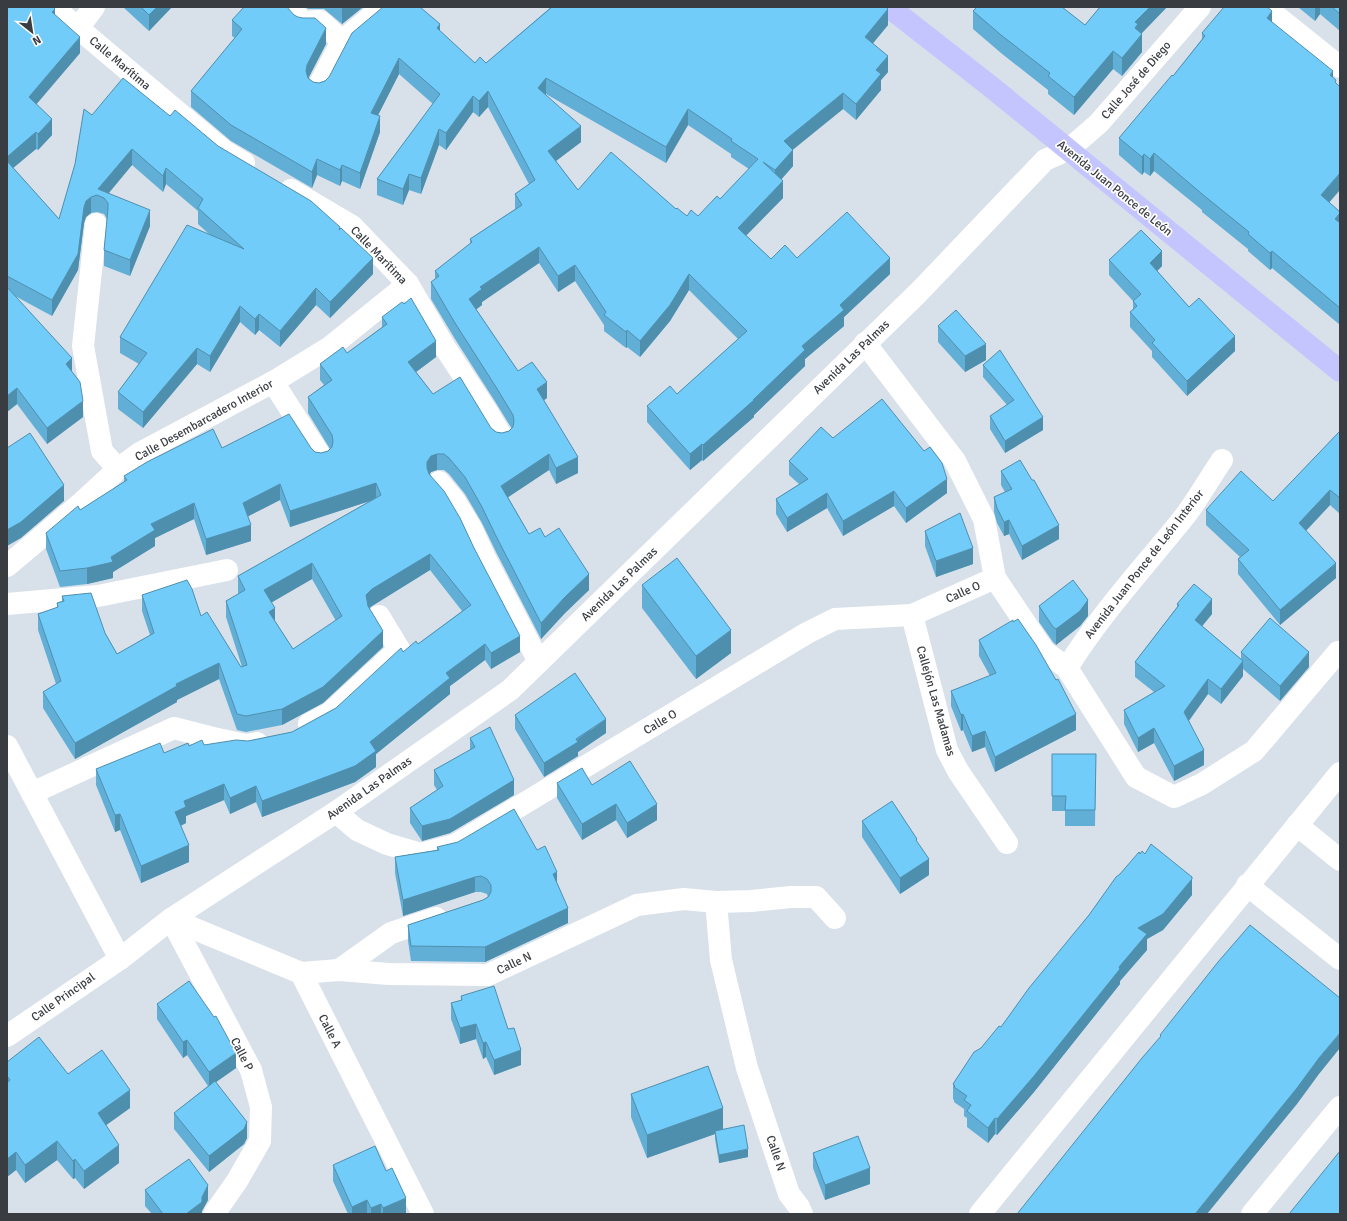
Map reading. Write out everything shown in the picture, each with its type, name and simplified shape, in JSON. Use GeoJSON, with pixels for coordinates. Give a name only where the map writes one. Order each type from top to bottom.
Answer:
{"type":"FeatureCollection","features":[{"type":"Feature","properties":{"kind":"main road","name":"Avenida Juan Ponce de León"},"geometry":{"type":"LineString","coordinates":[[889,7],[990,86],[1340,371]]}},
{"type":"Feature","properties":{"kind":"street","name":"Calle Marítima"},"geometry":{"type":"LineString","coordinates":[[53,7],[224,151],[352,226],[408,284],[444,346],[502,437]]}},
{"type":"Feature","properties":{"kind":"street"},"geometry":{"type":"LineString","coordinates":[[78,28],[94,7]]}},
{"type":"Feature","properties":{"kind":"street"},"geometry":{"type":"LineString","coordinates":[[289,7],[303,22],[320,22],[342,41]]}},
{"type":"Feature","properties":{"kind":"street"},"geometry":{"type":"LineString","coordinates":[[318,87],[342,41],[383,7]]}},
{"type":"Feature","properties":{"kind":"street","name":"Calle José de Diego"},"geometry":{"type":"LineString","coordinates":[[1068,150],[1099,123],[1200,7]]}},
{"type":"Feature","properties":{"kind":"street"},"geometry":{"type":"LineString","coordinates":[[1265,7],[1340,67]]}},
{"type":"Feature","properties":{"kind":"street","name":"Avenida Las Palmas"},"geometry":{"type":"LineString","coordinates":[[120,958],[171,919],[336,812],[510,690],[919,292],[1045,160],[1068,150]]}},
{"type":"Feature","properties":{"kind":"street"},"geometry":{"type":"LineString","coordinates":[[96,224],[83,346],[102,451],[118,469]]}},
{"type":"Feature","properties":{"kind":"street","name":"Calle Desembarcadero Interior"},"geometry":{"type":"LineString","coordinates":[[7,566],[80,505],[118,469],[140,453],[273,382],[330,347],[408,284]]}},
{"type":"Feature","properties":{"kind":"street"},"geometry":{"type":"LineString","coordinates":[[865,343],[955,461],[984,520],[995,578],[1044,651],[1068,668],[1136,777],[1174,797],[1202,784],[1254,750],[1338,652]]}},
{"type":"Feature","properties":{"kind":"street"},"geometry":{"type":"LineString","coordinates":[[273,382],[321,457]]}},
{"type":"Feature","properties":{"kind":"street","name":"Avenida Juan Ponce de León Interior"},"geometry":{"type":"LineString","coordinates":[[1068,668],[1079,649],[1104,614],[1186,515],[1222,460]]}},
{"type":"Feature","properties":{"kind":"street"},"geometry":{"type":"LineString","coordinates":[[439,482],[454,500],[472,528],[484,558],[539,662]]}},
{"type":"Feature","properties":{"kind":"street"},"geometry":{"type":"LineString","coordinates":[[7,604],[98,596],[227,570]]}},
{"type":"Feature","properties":{"kind":"street","name":"Calle O"},"geometry":{"type":"LineString","coordinates":[[336,812],[357,830],[387,844],[420,854],[455,845],[821,626],[835,620],[912,615],[995,578]]}},
{"type":"Feature","properties":{"kind":"street","name":"Callejón Las Madamas"},"geometry":{"type":"LineString","coordinates":[[912,615],[947,750],[958,771],[1007,843]]}},
{"type":"Feature","properties":{"kind":"street"},"geometry":{"type":"LineString","coordinates":[[32,793],[174,728],[246,745],[286,736],[330,713],[399,649],[378,616]]}},
{"type":"Feature","properties":{"kind":"street"},"geometry":{"type":"LineString","coordinates":[[7,746],[120,958]]}},
{"type":"Feature","properties":{"kind":"street"},"geometry":{"type":"LineString","coordinates":[[980,1214],[1247,885],[1340,773]]}},
{"type":"Feature","properties":{"kind":"street"},"geometry":{"type":"LineString","coordinates":[[1297,825],[1340,860]]}},
{"type":"Feature","properties":{"kind":"street"},"geometry":{"type":"LineString","coordinates":[[1247,885],[1340,959]]}},
{"type":"Feature","properties":{"kind":"street","name":"Calle N"},"geometry":{"type":"LineString","coordinates":[[301,973],[339,970],[389,974],[488,975],[637,905],[684,899],[716,902],[751,901],[791,897],[816,897],[835,918]]}},
{"type":"Feature","properties":{"kind":"street","name":"Calle N"},"geometry":{"type":"LineString","coordinates":[[716,902],[721,960],[747,1068],[789,1194],[799,1207],[802,1214]]}},
{"type":"Feature","properties":{"kind":"street"},"geometry":{"type":"LineString","coordinates":[[339,970],[391,933],[457,912]]}},
{"type":"Feature","properties":{"kind":"street"},"geometry":{"type":"LineString","coordinates":[[171,919],[301,973]]}},
{"type":"Feature","properties":{"kind":"street","name":"Calle P"},"geometry":{"type":"LineString","coordinates":[[171,919],[251,1070],[261,1107],[260,1141],[237,1181],[214,1214]]}},
{"type":"Feature","properties":{"kind":"street","name":"Calle Principal"},"geometry":{"type":"LineString","coordinates":[[7,1036],[120,958]]}},
{"type":"Feature","properties":{"kind":"street","name":"Calle A"},"geometry":{"type":"LineString","coordinates":[[301,973],[423,1214]]}},
{"type":"Feature","properties":{"kind":"street"},"geometry":{"type":"LineString","coordinates":[[1252,1214],[1340,1107]]}},
{"type":"Feature","properties":{"kind":"building"},"geometry":{"type":"Polygon","coordinates":[[[7,7],[53,7],[55,9],[52,12],[80,37],[29,97],[52,119],[38,134],[36,132],[7,157],[7,7]]]}},
{"type":"Feature","properties":{"kind":"building"},"geometry":{"type":"Polygon","coordinates":[[[141,7],[157,7],[149,15],[141,7]]]}},
{"type":"Feature","properties":{"kind":"building"},"geometry":{"type":"Polygon","coordinates":[[[244,7],[287,7],[294,15],[298,17],[315,18],[326,28],[307,65],[306,71],[308,78],[313,82],[319,83],[325,81],[329,77],[352,33],[383,7],[420,7],[440,24],[437,28],[475,63],[480,57],[486,63],[552,7],[886,7],[888,9],[865,37],[888,56],[876,70],[881,74],[856,104],[843,93],[784,141],[793,150],[775,170],[763,162],[783,181],[738,228],[771,259],[785,245],[797,258],[847,212],[890,258],[840,305],[844,310],[802,346],[805,350],[754,400],[703,445],[702,444],[690,454],[647,406],[670,386],[677,394],[747,331],[689,274],[670,305],[640,341],[627,330],[626,332],[604,315],[606,312],[575,265],[558,276],[539,247],[480,287],[482,289],[469,299],[518,371],[532,362],[547,382],[537,389],[578,457],[556,468],[549,454],[501,486],[529,534],[540,528],[545,537],[559,528],[589,574],[541,623],[482,507],[465,477],[444,454],[431,456],[427,462],[429,474],[444,491],[460,518],[520,636],[491,653],[485,644],[446,673],[450,678],[370,742],[376,751],[355,766],[262,801],[256,786],[230,798],[224,784],[184,801],[186,807],[175,812],[189,845],[141,866],[120,814],[115,815],[96,769],[160,743],[164,753],[188,743],[189,746],[202,740],[204,745],[236,740],[248,741],[292,732],[336,708],[401,648],[403,652],[416,641],[418,644],[471,605],[430,554],[372,589],[366,595],[368,606],[383,631],[323,687],[282,709],[246,716],[237,714],[219,663],[176,684],[177,686],[75,743],[43,692],[61,681],[38,614],[58,607],[57,603],[64,601],[62,596],[91,593],[105,633],[117,654],[154,633],[142,595],[187,580],[192,589],[201,616],[207,612],[241,667],[247,665],[226,601],[245,590],[238,576],[381,495],[376,483],[290,511],[280,484],[243,503],[251,525],[206,539],[194,503],[151,524],[155,530],[111,557],[113,562],[87,568],[60,571],[46,533],[78,506],[80,510],[127,480],[124,476],[147,462],[213,429],[222,448],[289,414],[315,452],[321,453],[328,451],[332,447],[332,435],[308,397],[332,380],[320,364],[343,347],[347,353],[387,324],[382,317],[402,302],[404,304],[411,298],[436,341],[408,362],[433,394],[460,377],[491,428],[496,432],[502,433],[509,431],[513,427],[514,421],[513,415],[431,282],[439,276],[435,271],[472,242],[470,239],[522,205],[515,194],[535,180],[488,91],[479,101],[473,96],[446,133],[439,129],[421,178],[409,174],[403,189],[377,179],[440,94],[399,58],[371,113],[380,116],[360,173],[342,165],[340,170],[317,159],[312,172],[231,125],[191,91],[242,29],[232,20],[244,7]],[[546,78],[538,88],[581,126],[548,151],[578,190],[611,152],[676,209],[677,208],[687,216],[691,210],[698,216],[717,196],[720,199],[758,159],[688,109],[666,147],[546,78]],[[312,563],[264,590],[275,608],[269,612],[293,649],[342,616],[312,563]]]}},
{"type":"Feature","properties":{"kind":"building"},"geometry":{"type":"Polygon","coordinates":[[[977,7],[1062,7],[1085,25],[1100,7],[1150,7],[1135,22],[1138,24],[1135,28],[1142,34],[1122,58],[1113,51],[1074,97],[1048,76],[1050,73],[973,11],[977,7]]]}},
{"type":"Feature","properties":{"kind":"building"},"geometry":{"type":"Polygon","coordinates":[[[1224,7],[1267,7],[1272,11],[1267,18],[1333,71],[1330,75],[1336,80],[1335,82],[1340,87],[1340,173],[1321,195],[1340,212],[1335,219],[1340,223],[1340,308],[1272,251],[1270,253],[1248,234],[1249,232],[1154,153],[1150,159],[1144,154],[1142,157],[1119,138],[1172,75],[1173,76],[1205,36],[1202,33],[1224,7]]]}},
{"type":"Feature","properties":{"kind":"building"},"geometry":{"type":"Polygon","coordinates":[[[1332,7],[1340,7],[1340,14],[1332,7]]]}},
{"type":"Feature","properties":{"kind":"building"},"geometry":{"type":"Polygon","coordinates":[[[123,78],[170,116],[175,110],[218,146],[311,201],[340,227],[339,230],[341,228],[373,258],[330,302],[316,288],[280,331],[259,314],[255,319],[240,306],[210,356],[197,348],[143,412],[118,392],[147,353],[120,337],[187,225],[244,249],[198,208],[203,199],[166,168],[163,176],[132,149],[98,189],[150,210],[130,260],[104,250],[108,203],[104,198],[97,195],[86,201],[78,254],[52,300],[7,276],[7,161],[59,219],[75,164],[84,109],[92,115],[123,78]]]}},
{"type":"Feature","properties":{"kind":"building"},"geometry":{"type":"Polygon","coordinates":[[[1141,230],[1162,251],[1150,263],[1189,307],[1199,298],[1235,336],[1187,381],[1152,343],[1155,340],[1130,312],[1137,306],[1133,301],[1141,294],[1109,260],[1141,230]]]}},
{"type":"Feature","properties":{"kind":"building"},"geometry":{"type":"Polygon","coordinates":[[[7,287],[72,358],[66,364],[80,382],[83,401],[47,428],[17,388],[7,396],[7,287]]]}},
{"type":"Feature","properties":{"kind":"building"},"geometry":{"type":"Polygon","coordinates":[[[956,310],[986,344],[965,356],[938,326],[956,310]]]}},
{"type":"Feature","properties":{"kind":"building"},"geometry":{"type":"Polygon","coordinates":[[[1000,350],[1043,417],[1005,441],[990,416],[1014,400],[983,365],[1000,350]]]}},
{"type":"Feature","properties":{"kind":"building"},"geometry":{"type":"Polygon","coordinates":[[[882,399],[924,451],[930,447],[942,463],[947,479],[906,508],[894,491],[843,521],[827,493],[787,518],[776,499],[808,479],[789,461],[821,427],[833,438],[882,399]]]}},
{"type":"Feature","properties":{"kind":"building"},"geometry":{"type":"Polygon","coordinates":[[[1340,431],[1340,498],[1330,490],[1299,523],[1336,563],[1280,610],[1238,559],[1249,550],[1206,510],[1241,471],[1273,501],[1340,431]]]}},
{"type":"Feature","properties":{"kind":"building"},"geometry":{"type":"Polygon","coordinates":[[[30,433],[64,485],[21,522],[7,530],[7,448],[30,433]]]}},
{"type":"Feature","properties":{"kind":"building"},"geometry":{"type":"Polygon","coordinates":[[[1020,460],[1032,480],[1034,480],[1059,525],[1022,546],[1009,520],[1004,522],[997,508],[994,497],[1012,489],[1001,471],[1020,460]]]}},
{"type":"Feature","properties":{"kind":"building"},"geometry":{"type":"Polygon","coordinates":[[[960,513],[973,548],[936,561],[925,531],[960,513]]]}},
{"type":"Feature","properties":{"kind":"building"},"geometry":{"type":"Polygon","coordinates":[[[677,558],[731,630],[696,656],[642,585],[677,558]]]}},
{"type":"Feature","properties":{"kind":"building"},"geometry":{"type":"Polygon","coordinates":[[[1073,580],[1088,600],[1080,611],[1056,629],[1053,627],[1039,606],[1073,580]]]}},
{"type":"Feature","properties":{"kind":"building"},"geometry":{"type":"Polygon","coordinates":[[[1194,584],[1212,599],[1195,620],[1243,661],[1221,689],[1208,679],[1184,712],[1204,750],[1174,766],[1154,728],[1138,738],[1124,710],[1165,686],[1135,662],[1179,605],[1177,604],[1194,584]]]}},
{"type":"Feature","properties":{"kind":"building"},"geometry":{"type":"Polygon","coordinates":[[[1270,618],[1309,652],[1280,686],[1241,652],[1270,618]]]}},
{"type":"Feature","properties":{"kind":"building"},"geometry":{"type":"Polygon","coordinates":[[[1018,619],[1036,645],[1056,680],[1058,679],[1076,714],[995,757],[985,731],[972,736],[951,691],[996,673],[979,640],[1013,620],[1013,622],[1018,619]]]}},
{"type":"Feature","properties":{"kind":"building"},"geometry":{"type":"Polygon","coordinates":[[[575,673],[606,719],[576,739],[578,742],[544,763],[515,715],[575,673]]]}},
{"type":"Feature","properties":{"kind":"building"},"geometry":{"type":"Polygon","coordinates":[[[490,727],[514,780],[450,819],[422,826],[410,808],[443,786],[434,770],[475,747],[470,738],[490,727]]]}},
{"type":"Feature","properties":{"kind":"building"},"geometry":{"type":"Polygon","coordinates":[[[1052,754],[1096,754],[1095,810],[1065,810],[1066,796],[1052,796],[1052,754]]]}},
{"type":"Feature","properties":{"kind":"building"},"geometry":{"type":"Polygon","coordinates":[[[630,761],[657,804],[627,823],[616,804],[582,824],[557,783],[582,768],[592,785],[630,761]]]}},
{"type":"Feature","properties":{"kind":"building"},"geometry":{"type":"Polygon","coordinates":[[[892,801],[929,859],[900,878],[862,821],[892,801]]]}},
{"type":"Feature","properties":{"kind":"building"},"geometry":{"type":"Polygon","coordinates":[[[514,809],[537,850],[545,846],[557,872],[553,874],[568,908],[485,947],[411,946],[408,925],[483,900],[488,897],[491,892],[491,885],[487,879],[481,876],[475,877],[403,900],[395,857],[439,850],[437,847],[458,842],[514,809]]]}},
{"type":"Feature","properties":{"kind":"building"},"geometry":{"type":"Polygon","coordinates":[[[1151,844],[1192,877],[1192,879],[1163,914],[1138,928],[1147,934],[1119,967],[1120,969],[1034,1076],[997,1119],[995,1118],[988,1128],[967,1111],[971,1105],[964,1100],[967,1096],[954,1087],[955,1086],[953,1084],[974,1052],[981,1048],[999,1026],[1001,1027],[1029,988],[1089,915],[1116,877],[1139,852],[1140,854],[1142,851],[1145,854],[1151,844]]]}},
{"type":"Feature","properties":{"kind":"building"},"geometry":{"type":"Polygon","coordinates":[[[1250,925],[1340,998],[1340,1033],[1297,1088],[1195,1214],[1017,1214],[1161,1036],[1160,1035],[1218,962],[1250,925]]]}},
{"type":"Feature","properties":{"kind":"building"},"geometry":{"type":"Polygon","coordinates":[[[189,981],[214,1017],[216,1016],[236,1053],[209,1072],[187,1040],[183,1042],[157,1004],[189,981]]]}},
{"type":"Feature","properties":{"kind":"building"},"geometry":{"type":"Polygon","coordinates":[[[494,986],[508,1029],[514,1028],[521,1050],[494,1060],[486,1042],[483,1043],[476,1024],[460,1028],[451,1003],[462,1000],[461,996],[494,986]]]}},
{"type":"Feature","properties":{"kind":"building"},"geometry":{"type":"Polygon","coordinates":[[[39,1037],[68,1074],[102,1050],[130,1090],[98,1113],[119,1145],[84,1171],[75,1159],[73,1161],[57,1141],[25,1165],[16,1152],[7,1159],[7,1083],[10,1080],[7,1076],[7,1062],[39,1037]]]}},
{"type":"Feature","properties":{"kind":"building"},"geometry":{"type":"Polygon","coordinates":[[[708,1066],[723,1108],[647,1135],[631,1094],[708,1066]]]}},
{"type":"Feature","properties":{"kind":"building"},"geometry":{"type":"Polygon","coordinates":[[[215,1081],[247,1122],[244,1129],[209,1156],[174,1113],[215,1081]]]}},
{"type":"Feature","properties":{"kind":"building"},"geometry":{"type":"Polygon","coordinates":[[[744,1125],[748,1149],[719,1155],[715,1131],[744,1125]]]}},
{"type":"Feature","properties":{"kind":"building"},"geometry":{"type":"Polygon","coordinates":[[[858,1136],[870,1168],[825,1185],[813,1153],[858,1136]]]}},
{"type":"Feature","properties":{"kind":"building"},"geometry":{"type":"Polygon","coordinates":[[[375,1146],[386,1171],[392,1168],[406,1198],[383,1208],[381,1204],[371,1208],[367,1200],[352,1207],[333,1165],[375,1146]]]}},
{"type":"Feature","properties":{"kind":"building"},"geometry":{"type":"Polygon","coordinates":[[[1340,1151],[1340,1214],[1289,1214],[1340,1151]]]}},
{"type":"Feature","properties":{"kind":"building"},"geometry":{"type":"Polygon","coordinates":[[[189,1159],[208,1185],[202,1197],[202,1202],[186,1214],[163,1214],[145,1190],[189,1159]]]}}]}
